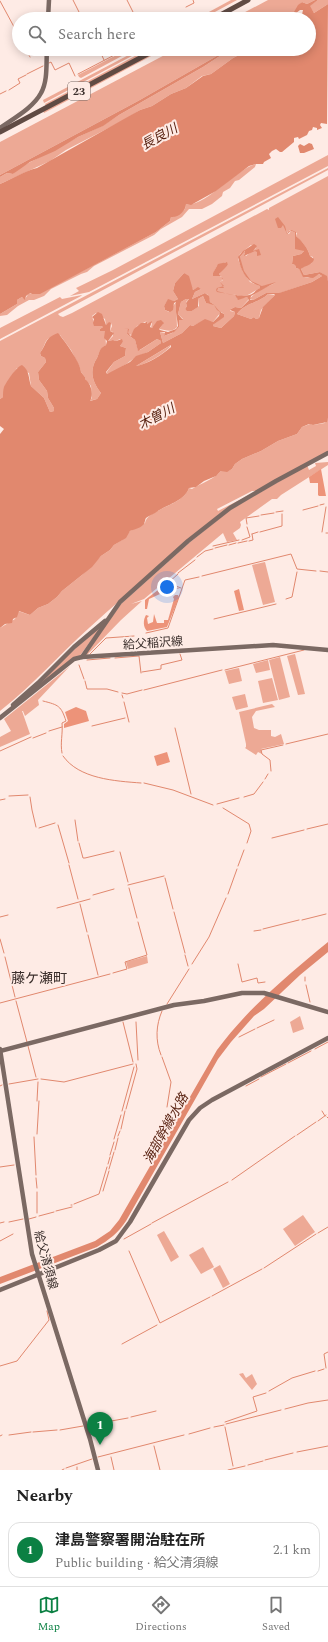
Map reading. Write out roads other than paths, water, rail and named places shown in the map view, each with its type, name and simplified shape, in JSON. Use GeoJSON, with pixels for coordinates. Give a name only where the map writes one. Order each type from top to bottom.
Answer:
{"type":"FeatureCollection","features":[{"type":"Feature","properties":{"kind":"main road"},"geometry":{"type":"LineString","coordinates":[[226,12],[248,0]]}},
{"type":"Feature","properties":{"kind":"main road","name":"23"},"geometry":{"type":"LineString","coordinates":[[0,132],[144,56]]}},
{"type":"Feature","properties":{"kind":"street"},"geometry":{"type":"LineString","coordinates":[[48,12],[49,0]]}},
{"type":"Feature","properties":{"kind":"street"},"geometry":{"type":"LineString","coordinates":[[0,128],[29,106],[42,92],[45,80],[47,56]]}},
{"type":"Feature","properties":{"kind":"street"},"geometry":{"type":"LineString","coordinates":[[82,657],[120,602],[160,566],[230,508],[328,453]]}},
{"type":"Feature","properties":{"kind":"street"},"geometry":{"type":"LineString","coordinates":[[7,711],[74,647],[109,617]]}},
{"type":"Feature","properties":{"kind":"street","name":"給父稲沢線"},"geometry":{"type":"LineString","coordinates":[[0,718],[7,711],[24,701],[74,659],[82,657],[273,645],[328,650]]}},
{"type":"Feature","properties":{"kind":"street"},"geometry":{"type":"LineString","coordinates":[[0,1050],[174,1005],[204,1001],[242,993],[264,993],[328,1012]]}},
{"type":"Feature","properties":{"kind":"street"},"geometry":{"type":"LineString","coordinates":[[0,1290],[38,1273],[108,1246],[121,1236],[184,1128],[200,1108],[212,1100],[328,1038]]}},
{"type":"Feature","properties":{"kind":"street","name":"給父清須線"},"geometry":{"type":"LineString","coordinates":[[0,1050],[30,1243],[90,1439],[98,1470]]}},
{"type":"Feature","properties":{"kind":"water"},"geometry":{"type":"Polygon","coordinates":[[[318,0],[310,6],[313,12],[303,12],[303,10],[300,10],[294,12],[298,5],[302,2],[307,4],[318,0]]]}},
{"type":"Feature","properties":{"kind":"water","name":"長良川"},"geometry":{"type":"Polygon","coordinates":[[[328,4],[327,124],[321,123],[320,125],[322,128],[317,130],[317,128],[313,127],[307,135],[299,139],[298,137],[294,138],[294,142],[282,152],[276,149],[272,151],[269,154],[271,158],[263,164],[249,166],[216,191],[191,205],[186,204],[185,209],[181,214],[171,217],[170,221],[156,232],[40,294],[30,293],[26,296],[25,300],[22,297],[17,300],[17,304],[0,314],[0,184],[37,168],[140,110],[152,106],[171,94],[186,88],[203,76],[211,74],[237,56],[316,56],[316,12],[328,4]]]}},
{"type":"Feature","properties":{"kind":"water"},"geometry":{"type":"Polygon","coordinates":[[[217,56],[220,56],[119,115],[103,126],[30,162],[13,174],[7,173],[0,177],[0,175],[138,101],[217,56]]]}},
{"type":"Feature","properties":{"kind":"water"},"geometry":{"type":"Polygon","coordinates":[[[309,143],[312,144],[314,149],[300,153],[298,146],[300,144],[304,146],[309,143]]]}},
{"type":"Feature","properties":{"kind":"water","name":"木曽川"},"geometry":{"type":"Polygon","coordinates":[[[278,217],[285,226],[287,233],[291,230],[296,232],[296,236],[308,250],[310,256],[314,259],[311,264],[301,269],[304,275],[320,272],[327,276],[327,422],[313,425],[309,424],[302,427],[297,434],[278,441],[261,451],[242,459],[227,472],[221,471],[216,476],[204,481],[196,487],[189,488],[187,493],[179,500],[146,518],[143,525],[130,531],[126,538],[114,545],[110,550],[101,556],[92,567],[48,604],[38,608],[30,615],[19,611],[17,617],[13,619],[12,623],[5,624],[0,628],[0,434],[4,429],[0,426],[0,399],[3,397],[4,387],[12,374],[20,366],[22,365],[25,367],[28,372],[31,386],[44,398],[50,412],[54,411],[54,408],[48,398],[47,391],[39,380],[38,372],[46,362],[45,358],[41,356],[40,353],[48,339],[58,333],[68,346],[90,386],[92,396],[90,401],[97,399],[101,393],[95,385],[92,371],[100,350],[106,345],[107,341],[104,338],[105,331],[100,331],[103,327],[94,326],[93,323],[94,319],[92,317],[98,312],[102,314],[106,325],[109,322],[111,323],[110,331],[114,333],[108,341],[122,339],[123,342],[120,346],[126,348],[125,356],[114,362],[106,372],[107,374],[130,362],[136,356],[148,352],[161,343],[161,341],[157,339],[138,351],[135,340],[127,334],[128,329],[124,328],[129,329],[128,333],[131,336],[134,329],[141,323],[145,323],[147,321],[147,324],[152,321],[150,327],[152,328],[157,321],[161,320],[164,323],[159,329],[160,330],[168,332],[176,329],[178,326],[176,302],[174,303],[173,310],[170,312],[165,310],[164,306],[168,299],[174,301],[178,299],[173,291],[175,283],[184,273],[189,276],[193,290],[198,287],[201,289],[195,292],[192,299],[205,293],[209,296],[210,302],[214,305],[220,311],[224,314],[224,317],[213,326],[221,328],[234,316],[235,312],[230,310],[235,307],[241,308],[249,300],[247,297],[238,300],[235,295],[245,296],[252,294],[260,288],[260,286],[251,282],[248,279],[241,267],[238,257],[243,251],[254,244],[257,246],[253,251],[259,249],[261,255],[257,256],[257,252],[255,251],[244,256],[245,251],[240,257],[244,271],[251,281],[262,286],[276,282],[251,296],[250,300],[253,300],[266,293],[279,293],[312,282],[322,276],[319,274],[313,278],[303,277],[299,269],[292,264],[293,256],[301,254],[304,251],[295,249],[295,232],[291,231],[287,234],[283,225],[281,228],[278,228],[275,219],[278,217]],[[268,294],[240,310],[237,314],[251,319],[254,317],[256,319],[259,318],[263,307],[275,295],[268,294]],[[203,296],[198,299],[198,307],[192,311],[187,311],[185,309],[187,306],[186,303],[189,299],[181,302],[178,314],[183,320],[179,320],[179,327],[174,332],[164,336],[165,332],[160,332],[163,343],[182,333],[190,325],[193,326],[205,319],[213,322],[219,316],[220,312],[214,305],[206,303],[203,296]],[[171,345],[136,366],[155,359],[171,347],[171,345]]]}},
{"type":"Feature","properties":{"kind":"water"},"geometry":{"type":"Polygon","coordinates":[[[227,262],[228,265],[219,274],[221,276],[213,276],[218,264],[227,262]]]}},
{"type":"Feature","properties":{"kind":"water"},"geometry":{"type":"Polygon","coordinates":[[[223,286],[224,288],[218,288],[217,291],[227,294],[217,292],[216,290],[217,288],[223,286]]]}},
{"type":"Feature","properties":{"kind":"water"},"geometry":{"type":"Polygon","coordinates":[[[328,942],[328,952],[300,975],[264,1009],[254,1016],[218,1059],[126,1221],[116,1233],[97,1247],[0,1284],[0,1277],[95,1241],[110,1231],[119,1220],[217,1050],[255,1006],[328,942]]]}},
{"type":"Feature","properties":{"kind":"waterway"},"geometry":{"type":"LineString","coordinates":[[73,0],[79,12]]}},
{"type":"Feature","properties":{"kind":"waterway"},"geometry":{"type":"LineString","coordinates":[[127,0],[133,12]]}},
{"type":"Feature","properties":{"kind":"waterway"},"geometry":{"type":"LineString","coordinates":[[186,7],[194,3],[193,0]]}},
{"type":"Feature","properties":{"kind":"waterway"},"geometry":{"type":"LineString","coordinates":[[0,1],[12,23]]}},
{"type":"Feature","properties":{"kind":"waterway"},"geometry":{"type":"LineString","coordinates":[[102,56],[104,60]]}},
{"type":"Feature","properties":{"kind":"waterway"},"geometry":{"type":"LineString","coordinates":[[78,74],[113,56]]}},
{"type":"Feature","properties":{"kind":"waterway"},"geometry":{"type":"LineString","coordinates":[[49,63],[51,62],[55,70],[69,63],[75,76]]}},
{"type":"Feature","properties":{"kind":"waterway"},"geometry":{"type":"LineString","coordinates":[[27,74],[43,66]]}},
{"type":"Feature","properties":{"kind":"waterway"},"geometry":{"type":"LineString","coordinates":[[9,90],[20,83],[18,79],[26,75]]}},
{"type":"Feature","properties":{"kind":"waterway"},"geometry":{"type":"LineString","coordinates":[[0,94],[6,91]]}},
{"type":"Feature","properties":{"kind":"waterway"},"geometry":{"type":"LineString","coordinates":[[320,505],[324,504]]}},
{"type":"Feature","properties":{"kind":"waterway"},"geometry":{"type":"LineString","coordinates":[[303,510],[318,506]]}},
{"type":"Feature","properties":{"kind":"waterway"},"geometry":{"type":"LineString","coordinates":[[322,532],[326,507]]}},
{"type":"Feature","properties":{"kind":"waterway"},"geometry":{"type":"LineString","coordinates":[[276,512],[283,511]]}},
{"type":"Feature","properties":{"kind":"waterway"},"geometry":{"type":"LineString","coordinates":[[261,515],[274,513]]}},
{"type":"Feature","properties":{"kind":"waterway"},"geometry":{"type":"LineString","coordinates":[[260,532],[282,526],[282,514]]}},
{"type":"Feature","properties":{"kind":"waterway"},"geometry":{"type":"LineString","coordinates":[[247,524],[246,518],[259,516]]}},
{"type":"Feature","properties":{"kind":"waterway"},"geometry":{"type":"LineString","coordinates":[[242,540],[250,537],[247,527]]}},
{"type":"Feature","properties":{"kind":"waterway"},"geometry":{"type":"LineString","coordinates":[[252,534],[258,532]]}},
{"type":"Feature","properties":{"kind":"waterway"},"geometry":{"type":"LineString","coordinates":[[249,541],[253,540],[252,534]]}},
{"type":"Feature","properties":{"kind":"waterway"},"geometry":{"type":"LineString","coordinates":[[213,546],[239,540]]}},
{"type":"Feature","properties":{"kind":"waterway"},"geometry":{"type":"LineString","coordinates":[[238,543],[247,541]]}},
{"type":"Feature","properties":{"kind":"waterway"},"geometry":{"type":"LineString","coordinates":[[229,545],[236,543]]}},
{"type":"Feature","properties":{"kind":"waterway"},"geometry":{"type":"LineString","coordinates":[[215,548],[227,545]]}},
{"type":"Feature","properties":{"kind":"waterway"},"geometry":{"type":"LineString","coordinates":[[197,557],[205,551],[213,549]]}},
{"type":"Feature","properties":{"kind":"waterway"},"geometry":{"type":"LineString","coordinates":[[202,576],[291,554],[297,569],[316,571]]}},
{"type":"Feature","properties":{"kind":"waterway"},"geometry":{"type":"LineString","coordinates":[[178,573],[195,560]]}},
{"type":"Feature","properties":{"kind":"waterway"},"geometry":{"type":"LineString","coordinates":[[320,571],[328,572]]}},
{"type":"Feature","properties":{"kind":"waterway"},"geometry":{"type":"LineString","coordinates":[[286,599],[292,597],[297,572]]}},
{"type":"Feature","properties":{"kind":"waterway"},"geometry":{"type":"LineString","coordinates":[[168,583],[178,574]]}},
{"type":"Feature","properties":{"kind":"waterway"},"geometry":{"type":"LineString","coordinates":[[146,633],[168,628],[185,580],[199,577]]}},
{"type":"Feature","properties":{"kind":"waterway"},"geometry":{"type":"LineString","coordinates":[[168,583],[181,588]]}},
{"type":"Feature","properties":{"kind":"waterway"},"geometry":{"type":"LineString","coordinates":[[214,619],[276,604]]}},
{"type":"Feature","properties":{"kind":"waterway"},"geometry":{"type":"LineString","coordinates":[[90,654],[106,638],[134,636]]}},
{"type":"Feature","properties":{"kind":"waterway"},"geometry":{"type":"LineString","coordinates":[[225,670],[304,650]]}},
{"type":"Feature","properties":{"kind":"waterway"},"geometry":{"type":"LineString","coordinates":[[142,672],[161,669],[161,665],[182,660],[180,654]]}},
{"type":"Feature","properties":{"kind":"waterway"},"geometry":{"type":"LineString","coordinates":[[115,658],[139,656],[141,673]]}},
{"type":"Feature","properties":{"kind":"waterway"},"geometry":{"type":"LineString","coordinates":[[87,660],[110,658]]}},
{"type":"Feature","properties":{"kind":"waterway"},"geometry":{"type":"LineString","coordinates":[[79,665],[84,679]]}},
{"type":"Feature","properties":{"kind":"waterway"},"geometry":{"type":"LineString","coordinates":[[144,690],[222,670]]}},
{"type":"Feature","properties":{"kind":"waterway"},"geometry":{"type":"LineString","coordinates":[[85,681],[87,689],[107,689],[118,692]]}},
{"type":"Feature","properties":{"kind":"waterway"},"geometry":{"type":"LineString","coordinates":[[122,693],[127,694],[142,690]]}},
{"type":"Feature","properties":{"kind":"waterway"},"geometry":{"type":"LineString","coordinates":[[43,701],[59,707],[66,721],[62,723],[62,753]]}},
{"type":"Feature","properties":{"kind":"waterway"},"geometry":{"type":"LineString","coordinates":[[124,702],[129,722]]}},
{"type":"Feature","properties":{"kind":"waterway"},"geometry":{"type":"LineString","coordinates":[[92,726],[125,718]]}},
{"type":"Feature","properties":{"kind":"waterway"},"geometry":{"type":"LineString","coordinates":[[49,731],[62,727]]}},
{"type":"Feature","properties":{"kind":"waterway"},"geometry":{"type":"LineString","coordinates":[[175,728],[191,794]]}},
{"type":"Feature","properties":{"kind":"waterway"},"geometry":{"type":"LineString","coordinates":[[33,738],[46,733]]}},
{"type":"Feature","properties":{"kind":"waterway"},"geometry":{"type":"LineString","coordinates":[[286,744],[328,734]]}},
{"type":"Feature","properties":{"kind":"waterway"},"geometry":{"type":"LineString","coordinates":[[0,751],[31,737]]}},
{"type":"Feature","properties":{"kind":"waterway"},"geometry":{"type":"LineString","coordinates":[[271,771],[270,760],[262,754],[261,750],[283,745]]}},
{"type":"Feature","properties":{"kind":"waterway"},"geometry":{"type":"LineString","coordinates":[[63,756],[78,770],[88,774],[109,780],[141,783]]}},
{"type":"Feature","properties":{"kind":"waterway"},"geometry":{"type":"LineString","coordinates":[[265,779],[268,774]]}},
{"type":"Feature","properties":{"kind":"waterway"},"geometry":{"type":"LineString","coordinates":[[244,797],[254,794],[263,782]]}},
{"type":"Feature","properties":{"kind":"waterway"},"geometry":{"type":"LineString","coordinates":[[144,783],[173,790],[213,805]]}},
{"type":"Feature","properties":{"kind":"waterway"},"geometry":{"type":"LineString","coordinates":[[9,796],[28,795]]}},
{"type":"Feature","properties":{"kind":"waterway"},"geometry":{"type":"LineString","coordinates":[[30,797],[36,827]]}},
{"type":"Feature","properties":{"kind":"waterway"},"geometry":{"type":"LineString","coordinates":[[217,804],[239,798]]}},
{"type":"Feature","properties":{"kind":"waterway"},"geometry":{"type":"LineString","coordinates":[[0,800],[5,799]]}},
{"type":"Feature","properties":{"kind":"waterway"},"geometry":{"type":"LineString","coordinates":[[223,808],[249,824],[251,831],[247,843]]}},
{"type":"Feature","properties":{"kind":"waterway"},"geometry":{"type":"LineString","coordinates":[[75,820],[78,841]]}},
{"type":"Feature","properties":{"kind":"waterway"},"geometry":{"type":"LineString","coordinates":[[39,828],[55,823]]}},
{"type":"Feature","properties":{"kind":"waterway"},"geometry":{"type":"LineString","coordinates":[[307,829],[328,824]]}},
{"type":"Feature","properties":{"kind":"waterway"},"geometry":{"type":"LineString","coordinates":[[58,825],[69,863]]}},
{"type":"Feature","properties":{"kind":"waterway"},"geometry":{"type":"LineString","coordinates":[[272,838],[304,830]]}},
{"type":"Feature","properties":{"kind":"waterway"},"geometry":{"type":"LineString","coordinates":[[79,843],[83,858],[114,851]]}},
{"type":"Feature","properties":{"kind":"waterway"},"geometry":{"type":"LineString","coordinates":[[238,866],[244,850]]}},
{"type":"Feature","properties":{"kind":"waterway"},"geometry":{"type":"LineString","coordinates":[[120,852],[128,882]]}},
{"type":"Feature","properties":{"kind":"waterway"},"geometry":{"type":"LineString","coordinates":[[69,865],[78,899]]}},
{"type":"Feature","properties":{"kind":"waterway"},"geometry":{"type":"LineString","coordinates":[[228,894],[237,869]]}},
{"type":"Feature","properties":{"kind":"waterway"},"geometry":{"type":"LineString","coordinates":[[128,885],[164,876]]}},
{"type":"Feature","properties":{"kind":"waterway"},"geometry":{"type":"LineString","coordinates":[[165,878],[173,909]]}},
{"type":"Feature","properties":{"kind":"waterway"},"geometry":{"type":"LineString","coordinates":[[129,888],[137,918]]}},
{"type":"Feature","properties":{"kind":"waterway"},"geometry":{"type":"LineString","coordinates":[[93,895],[114,889]]}},
{"type":"Feature","properties":{"kind":"waterway"},"geometry":{"type":"LineString","coordinates":[[192,964],[209,937],[226,898]]}},
{"type":"Feature","properties":{"kind":"waterway"},"geometry":{"type":"LineString","coordinates":[[57,908],[90,899]]}},
{"type":"Feature","properties":{"kind":"waterway"},"geometry":{"type":"LineString","coordinates":[[80,904],[87,932]]}},
{"type":"Feature","properties":{"kind":"waterway"},"geometry":{"type":"LineString","coordinates":[[174,912],[185,953]]}},
{"type":"Feature","properties":{"kind":"waterway"},"geometry":{"type":"LineString","coordinates":[[302,920],[326,914]]}},
{"type":"Feature","properties":{"kind":"waterway"},"geometry":{"type":"LineString","coordinates":[[0,917],[8,915]]}},
{"type":"Feature","properties":{"kind":"waterway"},"geometry":{"type":"LineString","coordinates":[[263,929],[299,920]]}},
{"type":"Feature","properties":{"kind":"waterway"},"geometry":{"type":"LineString","coordinates":[[113,973],[127,969],[125,962],[147,955],[138,922]]}},
{"type":"Feature","properties":{"kind":"waterway"},"geometry":{"type":"LineString","coordinates":[[254,931],[261,930]]}},
{"type":"Feature","properties":{"kind":"waterway"},"geometry":{"type":"LineString","coordinates":[[88,935],[98,975]]}},
{"type":"Feature","properties":{"kind":"waterway"},"geometry":{"type":"LineString","coordinates":[[0,939],[4,953]]}},
{"type":"Feature","properties":{"kind":"waterway"},"geometry":{"type":"LineString","coordinates":[[185,955],[188,966]]}},
{"type":"Feature","properties":{"kind":"waterway"},"geometry":{"type":"LineString","coordinates":[[5,957],[15,997]]}},
{"type":"Feature","properties":{"kind":"waterway"},"geometry":{"type":"LineString","coordinates":[[238,964],[242,982],[257,978],[258,983],[265,982]]}},
{"type":"Feature","properties":{"kind":"waterway"},"geometry":{"type":"LineString","coordinates":[[167,1004],[189,969]]}},
{"type":"Feature","properties":{"kind":"waterway"},"geometry":{"type":"LineString","coordinates":[[0,1003],[110,974]]}},
{"type":"Feature","properties":{"kind":"waterway"},"geometry":{"type":"LineString","coordinates":[[306,985],[310,1002]]}},
{"type":"Feature","properties":{"kind":"waterway"},"geometry":{"type":"LineString","coordinates":[[16,1001],[27,1042]]}},
{"type":"Feature","properties":{"kind":"waterway"},"geometry":{"type":"LineString","coordinates":[[161,1055],[157,1033],[158,1022],[162,1011]]}},
{"type":"Feature","properties":{"kind":"waterway"},"geometry":{"type":"LineString","coordinates":[[257,1028],[274,1020]]}},
{"type":"Feature","properties":{"kind":"waterway"},"geometry":{"type":"LineString","coordinates":[[123,1022],[133,1062]]}},
{"type":"Feature","properties":{"kind":"waterway"},"geometry":{"type":"LineString","coordinates":[[136,1022],[138,1060]]}},
{"type":"Feature","properties":{"kind":"waterway"},"geometry":{"type":"LineString","coordinates":[[239,1037],[255,1029]]}},
{"type":"Feature","properties":{"kind":"waterway"},"geometry":{"type":"LineString","coordinates":[[315,1049],[328,1042]]}},
{"type":"Feature","properties":{"kind":"waterway"},"geometry":{"type":"LineString","coordinates":[[28,1046],[36,1077]]}},
{"type":"Feature","properties":{"kind":"waterway"},"geometry":{"type":"LineString","coordinates":[[288,1063],[311,1051]]}},
{"type":"Feature","properties":{"kind":"waterway","name":"海部幹線水路"},"geometry":{"type":"LineString","coordinates":[[162,1057],[171,1082],[167,1107]]}},
{"type":"Feature","properties":{"kind":"waterway"},"geometry":{"type":"LineString","coordinates":[[41,1079],[64,1082],[133,1064]]}},
{"type":"Feature","properties":{"kind":"waterway"},"geometry":{"type":"LineString","coordinates":[[126,1109],[137,1069],[136,1064]]}},
{"type":"Feature","properties":{"kind":"waterway"},"geometry":{"type":"LineString","coordinates":[[261,1077],[286,1064]]}},
{"type":"Feature","properties":{"kind":"waterway"},"geometry":{"type":"LineString","coordinates":[[122,1111],[134,1067]]}},
{"type":"Feature","properties":{"kind":"waterway"},"geometry":{"type":"LineString","coordinates":[[9,1084],[38,1079]]}},
{"type":"Feature","properties":{"kind":"waterway"},"geometry":{"type":"LineString","coordinates":[[246,1086],[259,1079]]}},
{"type":"Feature","properties":{"kind":"waterway"},"geometry":{"type":"LineString","coordinates":[[37,1101],[38,1082]]}},
{"type":"Feature","properties":{"kind":"waterway"},"geometry":{"type":"LineString","coordinates":[[37,1134],[39,1101]]}},
{"type":"Feature","properties":{"kind":"waterway"},"geometry":{"type":"LineString","coordinates":[[121,1129],[125,1111]]}},
{"type":"Feature","properties":{"kind":"waterway"},"geometry":{"type":"LineString","coordinates":[[322,1111],[325,1116]]}},
{"type":"Feature","properties":{"kind":"waterway"},"geometry":{"type":"LineString","coordinates":[[114,1139],[121,1115]]}},
{"type":"Feature","properties":{"kind":"waterway"},"geometry":{"type":"LineString","coordinates":[[318,1121],[326,1115]]}},
{"type":"Feature","properties":{"kind":"waterway"},"geometry":{"type":"LineString","coordinates":[[297,1135],[316,1122]]}},
{"type":"Feature","properties":{"kind":"waterway"},"geometry":{"type":"LineString","coordinates":[[118,1136],[120,1131]]}},
{"type":"Feature","properties":{"kind":"waterway"},"geometry":{"type":"LineString","coordinates":[[232,1180],[295,1136]]}},
{"type":"Feature","properties":{"kind":"waterway"},"geometry":{"type":"LineString","coordinates":[[34,1137],[36,1175]]}},
{"type":"Feature","properties":{"kind":"waterway"},"geometry":{"type":"LineString","coordinates":[[115,1150],[118,1138]]}},
{"type":"Feature","properties":{"kind":"waterway"},"geometry":{"type":"LineString","coordinates":[[110,1155],[114,1142]]}},
{"type":"Feature","properties":{"kind":"waterway"},"geometry":{"type":"LineString","coordinates":[[109,1169],[114,1152]]}},
{"type":"Feature","properties":{"kind":"waterway"},"geometry":{"type":"LineString","coordinates":[[108,1164],[110,1157]]}},
{"type":"Feature","properties":{"kind":"waterway"},"geometry":{"type":"LineString","coordinates":[[0,1167],[14,1165]]}},
{"type":"Feature","properties":{"kind":"waterway"},"geometry":{"type":"LineString","coordinates":[[74,1204],[99,1194],[107,1167]]}},
{"type":"Feature","properties":{"kind":"waterway"},"geometry":{"type":"LineString","coordinates":[[103,1191],[109,1171]]}},
{"type":"Feature","properties":{"kind":"waterway"},"geometry":{"type":"LineString","coordinates":[[36,1178],[37,1188]]}},
{"type":"Feature","properties":{"kind":"waterway"},"geometry":{"type":"LineString","coordinates":[[152,1223],[228,1182]]}},
{"type":"Feature","properties":{"kind":"waterway"},"geometry":{"type":"LineString","coordinates":[[37,1192],[37,1213]]}},
{"type":"Feature","properties":{"kind":"waterway"},"geometry":{"type":"LineString","coordinates":[[56,1211],[72,1207]]}},
{"type":"Feature","properties":{"kind":"waterway"},"geometry":{"type":"LineString","coordinates":[[39,1216],[54,1212]]}},
{"type":"Feature","properties":{"kind":"waterway"},"geometry":{"type":"LineString","coordinates":[[29,1219],[36,1217]]}},
{"type":"Feature","properties":{"kind":"waterway"},"geometry":{"type":"LineString","coordinates":[[9,1222],[23,1219]]}},
{"type":"Feature","properties":{"kind":"waterway"},"geometry":{"type":"LineString","coordinates":[[0,1223],[4,1222]]}},
{"type":"Feature","properties":{"kind":"waterway"},"geometry":{"type":"LineString","coordinates":[[124,1239],[151,1224]]}},
{"type":"Feature","properties":{"kind":"waterway"},"geometry":{"type":"LineString","coordinates":[[318,1233],[328,1227]]}},
{"type":"Feature","properties":{"kind":"waterway"},"geometry":{"type":"LineString","coordinates":[[0,1241],[13,1234]]}},
{"type":"Feature","properties":{"kind":"waterway"},"geometry":{"type":"LineString","coordinates":[[264,1268],[316,1234]]}},
{"type":"Feature","properties":{"kind":"waterway"},"geometry":{"type":"LineString","coordinates":[[129,1251],[160,1323],[210,1297]]}},
{"type":"Feature","properties":{"kind":"waterway"},"geometry":{"type":"LineString","coordinates":[[212,1296],[262,1269]]}},
{"type":"Feature","properties":{"kind":"waterway"},"geometry":{"type":"LineString","coordinates":[[0,1366],[17,1361],[49,1320],[47,1311]]}},
{"type":"Feature","properties":{"kind":"waterway"},"geometry":{"type":"LineString","coordinates":[[122,1344],[157,1325]]}},
{"type":"Feature","properties":{"kind":"waterway"},"geometry":{"type":"LineString","coordinates":[[326,1368],[324,1354],[328,1352]]}},
{"type":"Feature","properties":{"kind":"waterway"},"geometry":{"type":"LineString","coordinates":[[318,1371],[324,1369]]}},
{"type":"Feature","properties":{"kind":"waterway"},"geometry":{"type":"LineString","coordinates":[[269,1391],[292,1378],[315,1371]]}},
{"type":"Feature","properties":{"kind":"waterway"},"geometry":{"type":"LineString","coordinates":[[225,1422],[257,1411],[253,1397],[266,1393]]}},
{"type":"Feature","properties":{"kind":"waterway"},"geometry":{"type":"LineString","coordinates":[[285,1409],[328,1400]]}},
{"type":"Feature","properties":{"kind":"waterway"},"geometry":{"type":"LineString","coordinates":[[226,1424],[281,1410]]}},
{"type":"Feature","properties":{"kind":"waterway"},"geometry":{"type":"LineString","coordinates":[[131,1417],[156,1411]]}},
{"type":"Feature","properties":{"kind":"waterway"},"geometry":{"type":"LineString","coordinates":[[89,1425],[128,1418]]}},
{"type":"Feature","properties":{"kind":"waterway"},"geometry":{"type":"LineString","coordinates":[[214,1427],[224,1425]]}},
{"type":"Feature","properties":{"kind":"waterway"},"geometry":{"type":"LineString","coordinates":[[60,1430],[83,1426]]}},
{"type":"Feature","properties":{"kind":"waterway"},"geometry":{"type":"LineString","coordinates":[[225,1427],[233,1466]]}},
{"type":"Feature","properties":{"kind":"waterway"},"geometry":{"type":"LineString","coordinates":[[189,1434],[210,1428]]}},
{"type":"Feature","properties":{"kind":"waterway"},"geometry":{"type":"LineString","coordinates":[[33,1432],[57,1430]]}},
{"type":"Feature","properties":{"kind":"waterway"},"geometry":{"type":"LineString","coordinates":[[9,1435],[31,1432]]}},
{"type":"Feature","properties":{"kind":"waterway"},"geometry":{"type":"LineString","coordinates":[[98,1457],[184,1435]]}},
{"type":"Feature","properties":{"kind":"waterway"},"geometry":{"type":"LineString","coordinates":[[154,1446],[160,1470]]}},
{"type":"Feature","properties":{"kind":"waterway"},"geometry":{"type":"LineString","coordinates":[[297,1452],[328,1446]]}},
{"type":"Feature","properties":{"kind":"waterway"},"geometry":{"type":"LineString","coordinates":[[265,1460],[293,1453]]}},
{"type":"Feature","properties":{"kind":"waterway"},"geometry":{"type":"LineString","coordinates":[[111,1457],[114,1470]]}},
{"type":"Feature","properties":{"kind":"waterway"},"geometry":{"type":"LineString","coordinates":[[66,1468],[92,1459]]}},
{"type":"Feature","properties":{"kind":"waterway"},"geometry":{"type":"LineString","coordinates":[[248,1465],[263,1461]]}},
{"type":"Feature","properties":{"kind":"waterway"},"geometry":{"type":"LineString","coordinates":[[228,1470],[245,1466]]}},
{"type":"Feature","properties":{"kind":"place","name":"津島警察署開治駐在所"},"geometry":{"type":"Point","coordinates":[100,1445]}},
{"type":"Feature","properties":{"kind":"district","name":"藤ケ瀬町"},"geometry":{"type":"Point","coordinates":[39,978]}}]}
